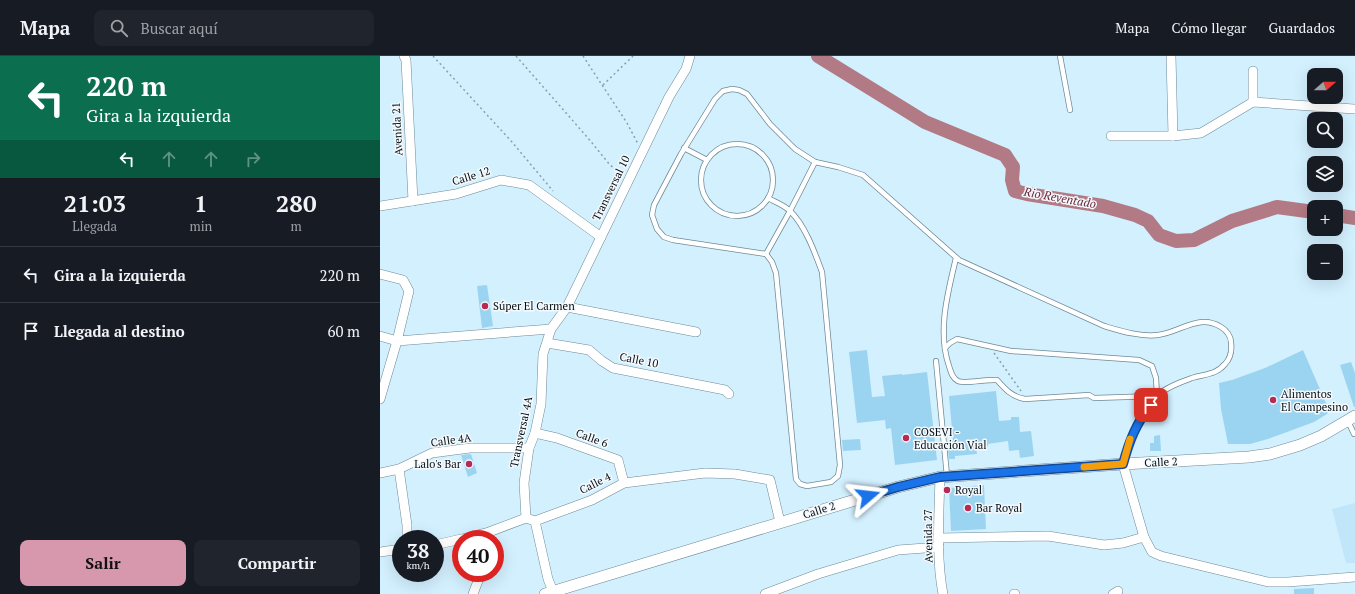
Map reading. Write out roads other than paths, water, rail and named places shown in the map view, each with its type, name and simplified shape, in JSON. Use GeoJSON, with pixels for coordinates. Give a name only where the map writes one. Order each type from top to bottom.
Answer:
{"type":"FeatureCollection","features":[{"type":"Feature","properties":{"kind":"street","name":"Avenida 21"},"geometry":{"type":"LineString","coordinates":[[404,56],[406,60],[413,200]]}},
{"type":"Feature","properties":{"kind":"street","name":"Transversal 10"},"geometry":{"type":"LineString","coordinates":[[551,329],[568,307],[669,98],[686,69],[690,56]]}},
{"type":"Feature","properties":{"kind":"street"},"geometry":{"type":"LineString","coordinates":[[1171,56],[1173,136]]}},
{"type":"Feature","properties":{"kind":"street"},"geometry":{"type":"LineString","coordinates":[[1253,71],[1253,102]]}},
{"type":"Feature","properties":{"kind":"street"},"geometry":{"type":"LineString","coordinates":[[1111,136],[1173,136],[1201,133],[1253,102],[1354,109]]}},
{"type":"Feature","properties":{"kind":"street","name":"Calle 12"},"geometry":{"type":"LineString","coordinates":[[380,206],[456,194],[501,180],[529,185],[601,237]]}},
{"type":"Feature","properties":{"kind":"street"},"geometry":{"type":"LineString","coordinates":[[380,274],[403,280],[409,290],[397,341],[380,399]]}},
{"type":"Feature","properties":{"kind":"street"},"geometry":{"type":"LineString","coordinates":[[568,307],[696,332]]}},
{"type":"Feature","properties":{"kind":"street"},"geometry":{"type":"LineString","coordinates":[[380,336],[397,341],[551,329]]}},
{"type":"Feature","properties":{"kind":"street","name":"Transversal 4A"},"geometry":{"type":"LineString","coordinates":[[551,329],[544,354],[541,404],[535,433],[529,448],[524,483],[531,519],[551,593]]}},
{"type":"Feature","properties":{"kind":"street","name":"Calle 10"},"geometry":{"type":"LineString","coordinates":[[547,343],[589,350],[613,368],[725,390],[729,394]]}},
{"type":"Feature","properties":{"kind":"street","name":"Calle 2"},"geometry":{"type":"LineString","coordinates":[[551,593],[898,487],[943,477],[1123,464],[1249,457],[1270,454],[1300,445],[1321,436],[1353,418]]}},
{"type":"Feature","properties":{"kind":"street","name":"Calle 6"},"geometry":{"type":"LineString","coordinates":[[535,433],[557,438],[618,460],[624,482]]}},
{"type":"Feature","properties":{"kind":"street","name":"Calle 4A"},"geometry":{"type":"LineString","coordinates":[[380,472],[399,469],[432,453],[470,448],[529,448]]}},
{"type":"Feature","properties":{"kind":"street"},"geometry":{"type":"LineString","coordinates":[[1123,464],[1144,537],[1152,552],[1161,556],[1268,582],[1355,577]]}},
{"type":"Feature","properties":{"kind":"street"},"geometry":{"type":"LineString","coordinates":[[399,469],[407,530]]}},
{"type":"Feature","properties":{"kind":"street","name":"Calle 4"},"geometry":{"type":"LineString","coordinates":[[502,530],[531,519],[592,500],[624,482],[705,473],[735,474],[770,480],[780,522]]}},
{"type":"Feature","properties":{"kind":"street","name":"Avenida 27"},"geometry":{"type":"LineString","coordinates":[[943,477],[939,538],[943,594]]}},
{"type":"Feature","properties":{"kind":"street"},"geometry":{"type":"LineString","coordinates":[[939,538],[1048,536],[1104,545],[1123,543],[1144,537]]}},
{"type":"Feature","properties":{"kind":"street"},"geometry":{"type":"LineString","coordinates":[[765,594],[818,574],[898,550],[939,547]]}},
{"type":"Feature","properties":{"kind":"street"},"geometry":{"type":"LineString","coordinates":[[380,552],[392,550]]}},
{"type":"Feature","properties":{"kind":"street"},"geometry":{"type":"LineString","coordinates":[[473,594],[477,582]]}},
{"type":"Feature","properties":{"kind":"lane"},"geometry":{"type":"LineString","coordinates":[[1060,56],[1070,110]]}},
{"type":"Feature","properties":{"kind":"lane"},"geometry":{"type":"LineString","coordinates":[[768,198],[781,204],[790,211],[805,233],[822,272],[840,465],[838,476],[831,482],[807,486],[800,484],[796,479],[776,273],[772,262],[766,254],[673,240],[664,237],[656,229],[652,215],[654,205],[684,148],[715,99],[723,91],[732,89],[739,90],[747,94],[770,124],[795,149],[815,162],[863,175],[959,260],[1104,326],[1123,332],[1158,335],[1201,321],[1215,323],[1224,330],[1231,339],[1231,351],[1227,363],[1218,371],[1170,387],[1157,396],[1138,422],[1123,464]]}},
{"type":"Feature","properties":{"kind":"lane"},"geometry":{"type":"LineString","coordinates":[[734,144],[745,145],[755,149],[764,157],[770,166],[772,188],[768,198],[761,207],[751,213],[740,216],[729,215],[718,211],[709,203],[701,182],[702,171],[707,160],[714,152],[724,146],[734,144]]}},
{"type":"Feature","properties":{"kind":"lane"},"geometry":{"type":"LineString","coordinates":[[684,148],[707,160]]}},
{"type":"Feature","properties":{"kind":"lane"},"geometry":{"type":"LineString","coordinates":[[766,254],[815,162]]}},
{"type":"Feature","properties":{"kind":"lane"},"geometry":{"type":"LineString","coordinates":[[956,258],[945,316],[945,349],[952,377],[958,382],[962,383],[981,380],[997,380],[1008,393],[1025,399],[1089,395],[1094,398],[1157,396]]}},
{"type":"Feature","properties":{"kind":"lane"},"geometry":{"type":"LineString","coordinates":[[945,349],[950,343],[957,339],[1011,351],[1139,360],[1152,366],[1156,378],[1157,396]]}},
{"type":"Feature","properties":{"kind":"lane"},"geometry":{"type":"LineString","coordinates":[[936,361],[943,477]]}},
{"type":"Feature","properties":{"kind":"lane"},"geometry":{"type":"LineString","coordinates":[[1353,418],[1354,434]]}},
{"type":"Feature","properties":{"kind":"waterway","name":"Rio Reventado"},"geometry":{"type":"LineString","coordinates":[[818,56],[925,122],[1005,155],[1013,167],[1012,180],[1015,191],[1103,206],[1135,215],[1148,221],[1159,235],[1176,241],[1194,240],[1232,221],[1277,207],[1307,211]]}},
{"type":"Feature","properties":{"kind":"waterway","name":"Rio Reventado"},"geometry":{"type":"LineString","coordinates":[[1343,216],[1355,218]]}},
{"type":"Feature","properties":{"kind":"place","name":"Súper El Carmen"},"geometry":{"type":"Point","coordinates":[485,306]}},
{"type":"Feature","properties":{"kind":"place","name":"Alimentos El Campesino"},"geometry":{"type":"Point","coordinates":[1273,400]}},
{"type":"Feature","properties":{"kind":"place","name":"COSEVI - Educación Vial"},"geometry":{"type":"Point","coordinates":[906,438]}},
{"type":"Feature","properties":{"kind":"place","name":"Lalo's Bar"},"geometry":{"type":"Point","coordinates":[469,464]}},
{"type":"Feature","properties":{"kind":"place","name":"Royal"},"geometry":{"type":"Point","coordinates":[947,490]}},
{"type":"Feature","properties":{"kind":"place","name":"Bar Royal"},"geometry":{"type":"Point","coordinates":[968,508]}}]}
